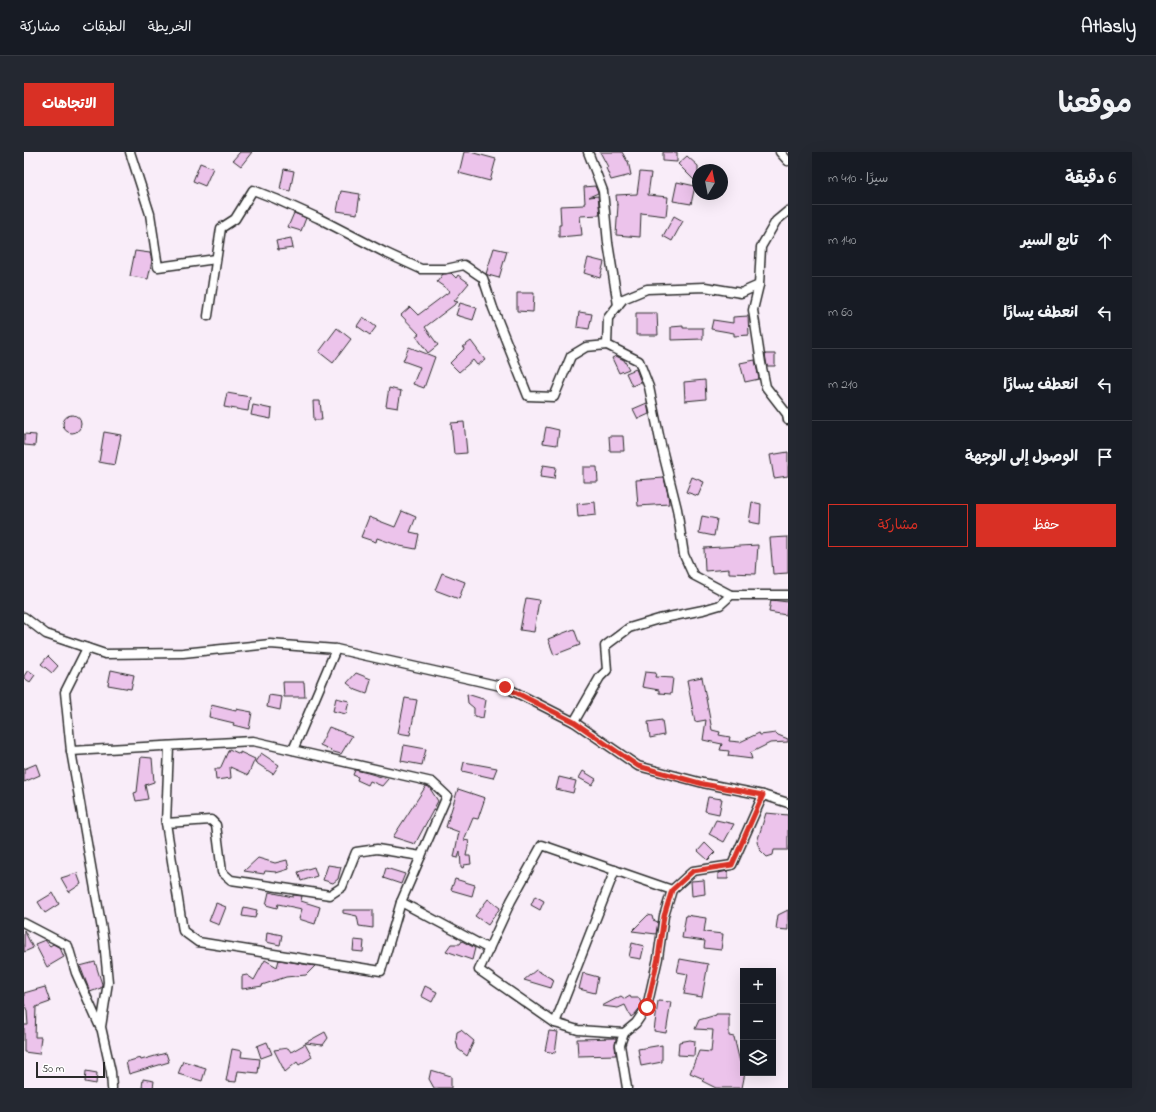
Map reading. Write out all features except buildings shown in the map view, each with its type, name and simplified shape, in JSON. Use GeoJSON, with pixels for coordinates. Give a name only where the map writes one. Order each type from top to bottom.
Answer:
{"type":"FeatureCollection","features":[{"type":"Feature","properties":{"kind":"street"},"geometry":{"type":"LineString","coordinates":[[130,152],[150,214],[158,267],[216,259]]}},
{"type":"Feature","properties":{"kind":"street"},"geometry":{"type":"LineString","coordinates":[[588,152],[603,190],[608,243],[618,305]]}},
{"type":"Feature","properties":{"kind":"street"},"geometry":{"type":"LineString","coordinates":[[780,152],[788,161]]}},
{"type":"Feature","properties":{"kind":"street"},"geometry":{"type":"LineString","coordinates":[[208,316],[221,228],[235,219],[252,190],[318,218],[421,269],[446,269],[464,265],[482,278],[528,396],[554,397],[571,356],[586,347],[607,345],[639,361],[649,387],[661,445],[677,509],[684,555],[693,575],[731,595],[788,595]]}},
{"type":"Feature","properties":{"kind":"street"},"geometry":{"type":"LineString","coordinates":[[788,211],[776,221],[761,247],[759,285],[753,310],[766,387],[787,414],[788,420]]}},
{"type":"Feature","properties":{"kind":"street"},"geometry":{"type":"LineString","coordinates":[[607,345],[608,318],[622,299],[647,289],[705,288],[741,293],[759,285]]}},
{"type":"Feature","properties":{"kind":"street"},"geometry":{"type":"LineString","coordinates":[[574,722],[600,677],[607,670],[605,646],[629,628],[720,605],[731,595]]}},
{"type":"Feature","properties":{"kind":"street"},"geometry":{"type":"LineString","coordinates":[[24,617],[46,634],[105,654],[183,652],[270,644],[336,649],[505,687],[574,722],[638,766],[703,784],[763,795],[788,803]]}},
{"type":"Feature","properties":{"kind":"street"},"geometry":{"type":"LineString","coordinates":[[87,648],[65,692],[71,751],[104,940],[108,982],[101,1027]]}},
{"type":"Feature","properties":{"kind":"street"},"geometry":{"type":"LineString","coordinates":[[293,750],[336,649]]}},
{"type":"Feature","properties":{"kind":"street"},"geometry":{"type":"LineString","coordinates":[[71,751],[253,741],[432,782],[447,796],[401,902],[381,971],[198,942],[183,931],[166,823],[169,746]]}},
{"type":"Feature","properties":{"kind":"street"},"geometry":{"type":"LineString","coordinates":[[627,1088],[620,1045],[624,1033],[636,1024],[647,1007],[658,958],[664,916],[672,890],[693,871],[732,865],[763,795]]}},
{"type":"Feature","properties":{"kind":"street"},"geometry":{"type":"LineString","coordinates":[[166,823],[210,820],[216,825],[222,872],[231,880],[330,895],[342,887],[356,852],[377,849],[421,856]]}},
{"type":"Feature","properties":{"kind":"street"},"geometry":{"type":"LineString","coordinates":[[624,1033],[578,1030],[555,1023],[479,970],[511,902],[542,845],[672,890]]}},
{"type":"Feature","properties":{"kind":"street"},"geometry":{"type":"LineString","coordinates":[[555,1023],[615,870]]}},
{"type":"Feature","properties":{"kind":"street"},"geometry":{"type":"LineString","coordinates":[[401,902],[489,949]]}},
{"type":"Feature","properties":{"kind":"street"},"geometry":{"type":"LineString","coordinates":[[24,923],[68,946],[76,973],[101,1027],[112,1088]]}},
{"type":"Feature","properties":{"kind":"route"},"geometry":{"type":"LineString","coordinates":[[505,687],[574,722],[638,766],[703,784],[763,795],[732,865],[693,871],[672,890],[664,916],[658,958],[647,1007]]}}]}
